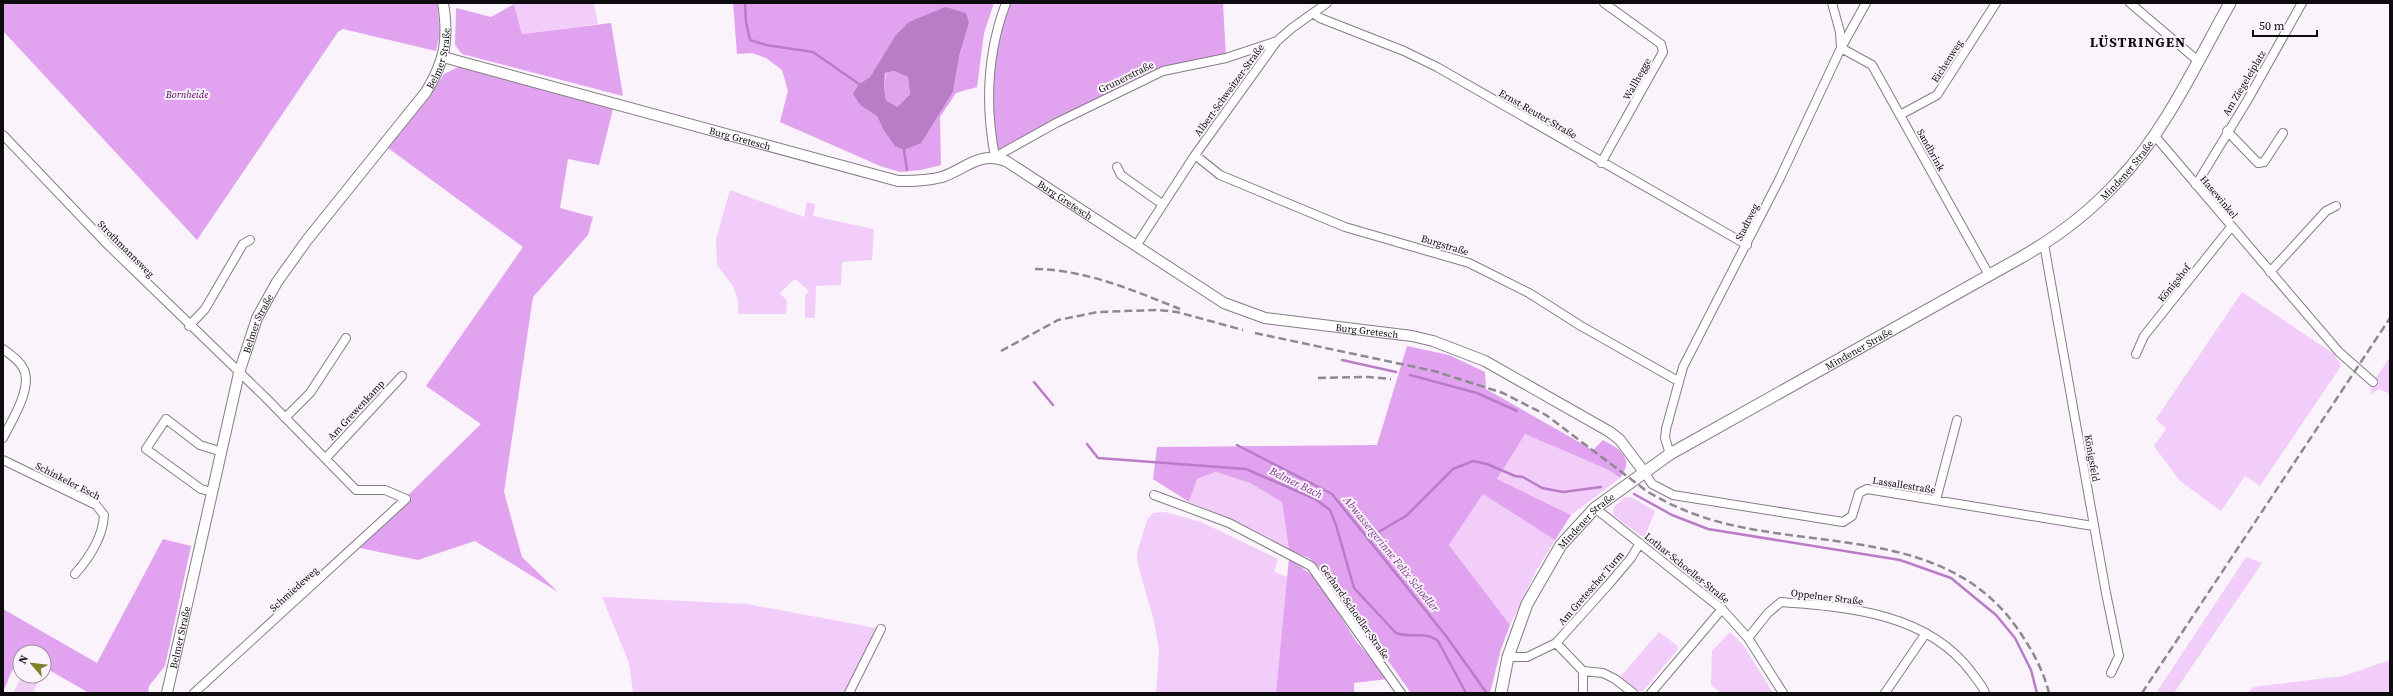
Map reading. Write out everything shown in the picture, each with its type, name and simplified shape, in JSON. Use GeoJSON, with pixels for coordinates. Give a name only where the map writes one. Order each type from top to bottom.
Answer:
{"type":"FeatureCollection","features":[{"type":"Feature","properties":{"kind":"main road","name":"Mindener Straße"},"geometry":{"type":"LineString","coordinates":[[1501,693],[1508,657],[1522,616],[1540,579],[1562,545],[1595,508],[1670,454],[2044,244],[2079,219],[2119,181],[2154,135],[2230,3]]}},
{"type":"Feature","properties":{"kind":"street","name":"Belmer Straße"},"geometry":{"type":"LineString","coordinates":[[167,693],[239,373],[257,318],[277,282],[307,240],[426,92],[439,70],[443,58],[446,34],[443,3]]}},
{"type":"Feature","properties":{"kind":"street"},"geometry":{"type":"LineString","coordinates":[[995,157],[989,126],[988,83],[995,37],[1006,3]]}},
{"type":"Feature","properties":{"kind":"street","name":"Albert-Schweitzer-Straße"},"geometry":{"type":"LineString","coordinates":[[1136,246],[1195,155],[1276,42],[1327,3]]}},
{"type":"Feature","properties":{"kind":"street","name":"Wallhegge"},"geometry":{"type":"LineString","coordinates":[[1601,162],[1663,52],[1661,44],[1604,3]]}},
{"type":"Feature","properties":{"kind":"street"},"geometry":{"type":"LineString","coordinates":[[1832,3],[1840,32],[1841,48]]}},
{"type":"Feature","properties":{"kind":"street","name":"Stadtweg"},"geometry":{"type":"LineString","coordinates":[[1670,454],[1665,434],[1678,381],[1747,245],[1841,48],[1866,3]]}},
{"type":"Feature","properties":{"kind":"street","name":"Eichenweg"},"geometry":{"type":"LineString","coordinates":[[1900,115],[1937,95],[1996,3]]}},
{"type":"Feature","properties":{"kind":"street"},"geometry":{"type":"LineString","coordinates":[[2130,3],[2198,60]]}},
{"type":"Feature","properties":{"kind":"street","name":"Am Ziegeleiplatz"},"geometry":{"type":"LineString","coordinates":[[2196,185],[2227,131],[2247,101],[2302,3]]}},
{"type":"Feature","properties":{"kind":"street","name":"Ernst-Reuter-Straße"},"geometry":{"type":"LineString","coordinates":[[1313,13],[1320,18],[1404,51],[1437,67],[1747,245]]}},
{"type":"Feature","properties":{"kind":"street","name":"Grunerstraße"},"geometry":{"type":"LineString","coordinates":[[995,157],[1056,123],[1163,71],[1226,58],[1276,42]]}},
{"type":"Feature","properties":{"kind":"street","name":"Sandbrink"},"geometry":{"type":"LineString","coordinates":[[1841,48],[1872,65],[1989,275]]}},
{"type":"Feature","properties":{"kind":"street","name":"Burg Gretesch"},"geometry":{"type":"LineString","coordinates":[[443,58],[898,181],[921,182],[943,176],[980,158],[995,157],[1006,160],[1218,299],[1254,315],[1412,336],[1454,348],[1484,361],[1610,432],[1620,440],[1644,472]]}},
{"type":"Feature","properties":{"kind":"street","name":"Am Ziegeleiplatz"},"geometry":{"type":"LineString","coordinates":[[2227,131],[2258,163],[2264,162],[2284,133]]}},
{"type":"Feature","properties":{"kind":"street","name":"Strothmannsweg"},"geometry":{"type":"LineString","coordinates":[[3,135],[103,240],[239,373]]}},
{"type":"Feature","properties":{"kind":"street","name":"Hasewinkel"},"geometry":{"type":"LineString","coordinates":[[2154,135],[2339,352],[2373,382]]}},
{"type":"Feature","properties":{"kind":"street","name":"Burgstraße"},"geometry":{"type":"LineString","coordinates":[[1195,155],[1220,175],[1344,227],[1470,263],[1529,293],[1581,326],[1678,381]]}},
{"type":"Feature","properties":{"kind":"street"},"geometry":{"type":"LineString","coordinates":[[1117,167],[1121,175],[1162,204]]}},
{"type":"Feature","properties":{"kind":"street"},"geometry":{"type":"LineString","coordinates":[[2270,272],[2326,211],[2336,206]]}},
{"type":"Feature","properties":{"kind":"street","name":"Königshof"},"geometry":{"type":"LineString","coordinates":[[2136,354],[2144,336],[2231,227]]}},
{"type":"Feature","properties":{"kind":"street"},"geometry":{"type":"LineString","coordinates":[[190,326],[205,309],[243,244],[250,240]]}},
{"type":"Feature","properties":{"kind":"street","name":"Königsfeld"},"geometry":{"type":"LineString","coordinates":[[2044,244],[2093,526],[2119,656],[2111,673]]}},
{"type":"Feature","properties":{"kind":"street"},"geometry":{"type":"LineString","coordinates":[[285,418],[310,393],[346,338]]}},
{"type":"Feature","properties":{"kind":"street"},"geometry":{"type":"LineString","coordinates":[[3,349],[24,369],[26,382],[23,396],[3,438]]}},
{"type":"Feature","properties":{"kind":"street"},"geometry":{"type":"LineString","coordinates":[[239,373],[326,458]]}},
{"type":"Feature","properties":{"kind":"street","name":"Am Grewenkamp"},"geometry":{"type":"LineString","coordinates":[[326,458],[402,376]]}},
{"type":"Feature","properties":{"kind":"street"},"geometry":{"type":"LineString","coordinates":[[212,492],[200,489],[146,449],[166,420],[200,445],[222,452]]}},
{"type":"Feature","properties":{"kind":"street"},"geometry":{"type":"LineString","coordinates":[[1936,500],[1957,420]]}},
{"type":"Feature","properties":{"kind":"street","name":"Schmiedeweg"},"geometry":{"type":"LineString","coordinates":[[194,693],[406,499],[385,490],[356,490],[326,458]]}},
{"type":"Feature","properties":{"kind":"street","name":"Schinkeler Esch"},"geometry":{"type":"LineString","coordinates":[[3,460],[96,505],[104,515],[104,528],[87,561],[76,574]]}},
{"type":"Feature","properties":{"kind":"street","name":"Lassallestraße"},"geometry":{"type":"LineString","coordinates":[[1644,472],[1652,484],[1673,495],[1843,522],[1852,516],[1859,493],[1867,489],[2093,526]]}},
{"type":"Feature","properties":{"kind":"street","name":"Gerhard-Schoeller-Straße"},"geometry":{"type":"LineString","coordinates":[[1154,495],[1229,523],[1311,566],[1348,615],[1366,646],[1401,693]]}},
{"type":"Feature","properties":{"kind":"street","name":"Lothar-Schoeller-Straße"},"geometry":{"type":"LineString","coordinates":[[1595,508],[1722,609],[1748,638],[1783,693]]}},
{"type":"Feature","properties":{"kind":"street","name":"Am Gretescher Turm"},"geometry":{"type":"LineString","coordinates":[[1508,657],[1527,657],[1556,643],[1631,558],[1640,543]]}},
{"type":"Feature","properties":{"kind":"street","name":"Oppelner Straße"},"geometry":{"type":"LineString","coordinates":[[1748,638],[1768,613],[1781,602],[1858,609],[1926,633],[1953,652],[1967,667],[1985,693]]}},
{"type":"Feature","properties":{"kind":"street"},"geometry":{"type":"LineString","coordinates":[[1651,693],[1722,609]]}},
{"type":"Feature","properties":{"kind":"street"},"geometry":{"type":"LineString","coordinates":[[849,693],[881,629]]}},
{"type":"Feature","properties":{"kind":"street"},"geometry":{"type":"LineString","coordinates":[[1885,693],[1926,633]]}},
{"type":"Feature","properties":{"kind":"street"},"geometry":{"type":"LineString","coordinates":[[1556,643],[1582,671],[1583,693]]}},
{"type":"Feature","properties":{"kind":"street"},"geometry":{"type":"LineString","coordinates":[[1582,671],[1603,673],[1615,679],[1633,693]]}},
{"type":"Feature","properties":{"kind":"shaded area"},"geometry":{"type":"Polygon","coordinates":[[[514,3],[594,3],[598,24],[522,34],[514,3]]]}},
{"type":"Feature","properties":{"kind":"shaded area"},"geometry":{"type":"Polygon","coordinates":[[[945,7],[966,13],[969,23],[960,53],[953,92],[921,143],[904,150],[895,146],[883,129],[877,116],[861,106],[853,94],[859,84],[870,77],[895,36],[909,22],[945,7]],[[894,71],[885,73],[884,88],[886,100],[897,107],[910,94],[908,77],[894,71]]]}},
{"type":"Feature","properties":{"kind":"shaded area"},"geometry":{"type":"Polygon","coordinates":[[[730,190],[804,217],[807,202],[815,204],[813,216],[874,229],[872,260],[842,262],[841,285],[816,286],[815,318],[805,318],[805,295],[809,291],[795,279],[780,293],[787,301],[786,314],[738,314],[738,301],[733,286],[717,265],[716,239],[730,190]]]}},
{"type":"Feature","properties":{"kind":"shaded area"},"geometry":{"type":"Polygon","coordinates":[[[2242,292],[2334,354],[2341,366],[2260,486],[2245,476],[2221,511],[2180,481],[2154,446],[2166,429],[2156,419],[2242,292]]]}},
{"type":"Feature","properties":{"kind":"shaded area"},"geometry":{"type":"Polygon","coordinates":[[[2390,357],[2390,394],[2379,389],[2370,395],[2373,382],[2390,357]]]}},
{"type":"Feature","properties":{"kind":"shaded area"},"geometry":{"type":"Polygon","coordinates":[[[1525,434],[1609,470],[1620,478],[1571,515],[1497,479],[1380,517],[1525,434]]]}},
{"type":"Feature","properties":{"kind":"shaded area"},"geometry":{"type":"Polygon","coordinates":[[[1216,472],[1250,483],[1282,502],[1289,550],[1226,517],[1189,502],[1197,479],[1216,472]]]}},
{"type":"Feature","properties":{"kind":"shaded area"},"geometry":{"type":"Polygon","coordinates":[[[1483,494],[1555,540],[1536,571],[1510,625],[1449,545],[1483,494]]]}},
{"type":"Feature","properties":{"kind":"shaded area"},"geometry":{"type":"Polygon","coordinates":[[[1625,497],[1633,498],[1655,511],[1644,538],[1613,515],[1614,507],[1625,497]]]}},
{"type":"Feature","properties":{"kind":"shaded area"},"geometry":{"type":"Polygon","coordinates":[[[1165,512],[1201,522],[1278,559],[1274,572],[1288,577],[1276,693],[1156,693],[1159,650],[1154,621],[1138,565],[1137,553],[1147,520],[1153,513],[1165,512]]]}},
{"type":"Feature","properties":{"kind":"shaded area"},"geometry":{"type":"Polygon","coordinates":[[[2246,557],[2262,563],[2174,693],[2156,693],[2246,557]]]}},
{"type":"Feature","properties":{"kind":"shaded area"},"geometry":{"type":"Polygon","coordinates":[[[602,597],[747,604],[881,629],[849,693],[633,693],[629,663],[602,597]]]}},
{"type":"Feature","properties":{"kind":"shaded area"},"geometry":{"type":"Polygon","coordinates":[[[1659,632],[1678,646],[1678,649],[1643,691],[1639,691],[1620,677],[1659,632]]]}},
{"type":"Feature","properties":{"kind":"shaded area"},"geometry":{"type":"Polygon","coordinates":[[[1730,632],[1744,646],[1773,693],[1721,693],[1711,685],[1712,651],[1730,632]]]}},
{"type":"Feature","properties":{"kind":"shaded area"},"geometry":{"type":"Polygon","coordinates":[[[2390,660],[2390,693],[2248,693],[2253,687],[2343,676],[2390,660]]]}},
{"type":"Feature","properties":{"kind":"shaded area"},"geometry":{"type":"Polygon","coordinates":[[[18,684],[37,684],[33,693],[13,693],[18,684]]]}},
{"type":"Feature","properties":{"kind":"green space","name":"Bornheide"},"geometry":{"type":"Polygon","coordinates":[[[3,3],[437,3],[440,33],[436,51],[343,29],[338,32],[197,240],[3,31],[3,3]]]}},
{"type":"Feature","properties":{"kind":"green space"},"geometry":{"type":"Polygon","coordinates":[[[733,3],[994,3],[984,33],[977,87],[956,93],[940,117],[941,165],[921,170],[900,172],[880,166],[780,122],[788,91],[782,70],[766,58],[752,53],[737,54],[733,3]],[[969,23],[895,36],[870,77],[859,84],[861,106],[877,116],[883,129],[938,115],[953,92],[960,53],[969,23]]]}},
{"type":"Feature","properties":{"kind":"green space"},"geometry":{"type":"Polygon","coordinates":[[[1006,3],[1223,3],[1226,58],[1163,71],[995,157],[988,83],[1006,3]]]}},
{"type":"Feature","properties":{"kind":"green space"},"geometry":{"type":"Polygon","coordinates":[[[514,4],[522,34],[611,23],[623,96],[462,54],[455,45],[456,8],[491,17],[514,4]]]}},
{"type":"Feature","properties":{"kind":"green space"},"geometry":{"type":"Polygon","coordinates":[[[458,67],[613,109],[599,165],[568,159],[560,208],[593,217],[588,235],[533,297],[504,492],[522,557],[558,592],[475,541],[418,560],[355,547],[481,424],[426,386],[523,247],[388,148],[424,103],[444,74],[458,67]]]}},
{"type":"Feature","properties":{"kind":"green space"},"geometry":{"type":"Polygon","coordinates":[[[894,71],[908,77],[910,94],[897,107],[886,100],[884,88],[886,73],[894,71]]]}},
{"type":"Feature","properties":{"kind":"green space"},"geometry":{"type":"Polygon","coordinates":[[[1407,346],[1449,355],[1485,372],[1486,389],[1593,450],[1603,440],[1620,451],[1626,460],[1624,471],[1620,478],[1609,470],[1525,434],[1497,479],[1571,515],[1555,540],[1483,494],[1449,545],[1510,625],[1501,649],[1490,693],[1411,693],[1327,575],[1309,558],[1289,550],[1282,502],[1250,483],[1216,472],[1197,479],[1189,502],[1153,479],[1157,447],[1377,445],[1407,346]]]}},
{"type":"Feature","properties":{"kind":"green space"},"geometry":{"type":"Polygon","coordinates":[[[163,539],[191,546],[165,666],[149,686],[148,693],[89,693],[52,672],[52,644],[12,644],[12,671],[3,692],[3,609],[97,663],[163,539]]]}},
{"type":"Feature","properties":{"kind":"green space"},"geometry":{"type":"Polygon","coordinates":[[[1289,558],[1317,579],[1356,641],[1388,679],[1354,683],[1354,693],[1276,693],[1289,558]]]}},
{"type":"Feature","properties":{"kind":"waterway","name":"Belmer Bach"},"geometry":{"type":"LineString","coordinates":[[745,3],[746,22],[750,40],[766,45],[813,52],[859,84]]}},
{"type":"Feature","properties":{"kind":"waterway","name":"Belmer Bach"},"geometry":{"type":"LineString","coordinates":[[904,150],[907,170]]}},
{"type":"Feature","properties":{"kind":"waterway"},"geometry":{"type":"LineString","coordinates":[[1342,360],[1396,372]]}},
{"type":"Feature","properties":{"kind":"waterway"},"geometry":{"type":"LineString","coordinates":[[1410,375],[1477,393],[1517,411]]}},
{"type":"Feature","properties":{"kind":"waterway","name":"Belmer Bach"},"geometry":{"type":"LineString","coordinates":[[1034,382],[1053,405]]}},
{"type":"Feature","properties":{"kind":"waterway","name":"Belmer Bach"},"geometry":{"type":"LineString","coordinates":[[1087,444],[1098,458],[1246,469],[1315,499],[1330,510],[1336,525],[1354,588],[1396,633],[1402,635],[1423,635],[1438,641],[1466,693]]}},
{"type":"Feature","properties":{"kind":"waterway","name":"Abwassergerinne Felix Schoeller"},"geometry":{"type":"LineString","coordinates":[[1237,445],[1332,494],[1446,636],[1486,692]]}},
{"type":"Feature","properties":{"kind":"waterway"},"geometry":{"type":"LineString","coordinates":[[1375,534],[1406,516],[1453,469],[1473,461],[1487,464],[1515,476],[1523,477],[1542,488],[1563,492],[1601,487]]}},
{"type":"Feature","properties":{"kind":"waterway"},"geometry":{"type":"LineString","coordinates":[[1634,494],[1672,515],[1708,529],[1900,560],[1951,578],[1996,615],[2015,638],[2031,670],[2037,693]]}},
{"type":"Feature","properties":{"kind":"railway"},"geometry":{"type":"LineString","coordinates":[[1035,269],[1054,270],[1091,277],[1127,288],[1180,309]]}},
{"type":"Feature","properties":{"kind":"railway"},"geometry":{"type":"LineString","coordinates":[[1001,351],[1058,320],[1098,312],[1158,310],[1177,312],[1243,330]]}},
{"type":"Feature","properties":{"kind":"railway"},"geometry":{"type":"LineString","coordinates":[[2142,693],[2390,318]]}},
{"type":"Feature","properties":{"kind":"railway"},"geometry":{"type":"LineString","coordinates":[[1255,333],[1434,371],[1503,393],[1546,415],[1648,492],[1666,502],[1694,514],[1723,523],[1762,531],[1883,549],[1921,559],[1957,574],[1989,597],[2017,628],[2036,659],[2049,693]]}},
{"type":"Feature","properties":{"kind":"railway"},"geometry":{"type":"LineString","coordinates":[[1318,378],[1368,377],[1391,379]]}},
{"type":"Feature","properties":{"kind":"district","name":"LÜSTRINGEN"},"geometry":{"type":"Point","coordinates":[2138,42]}}]}
